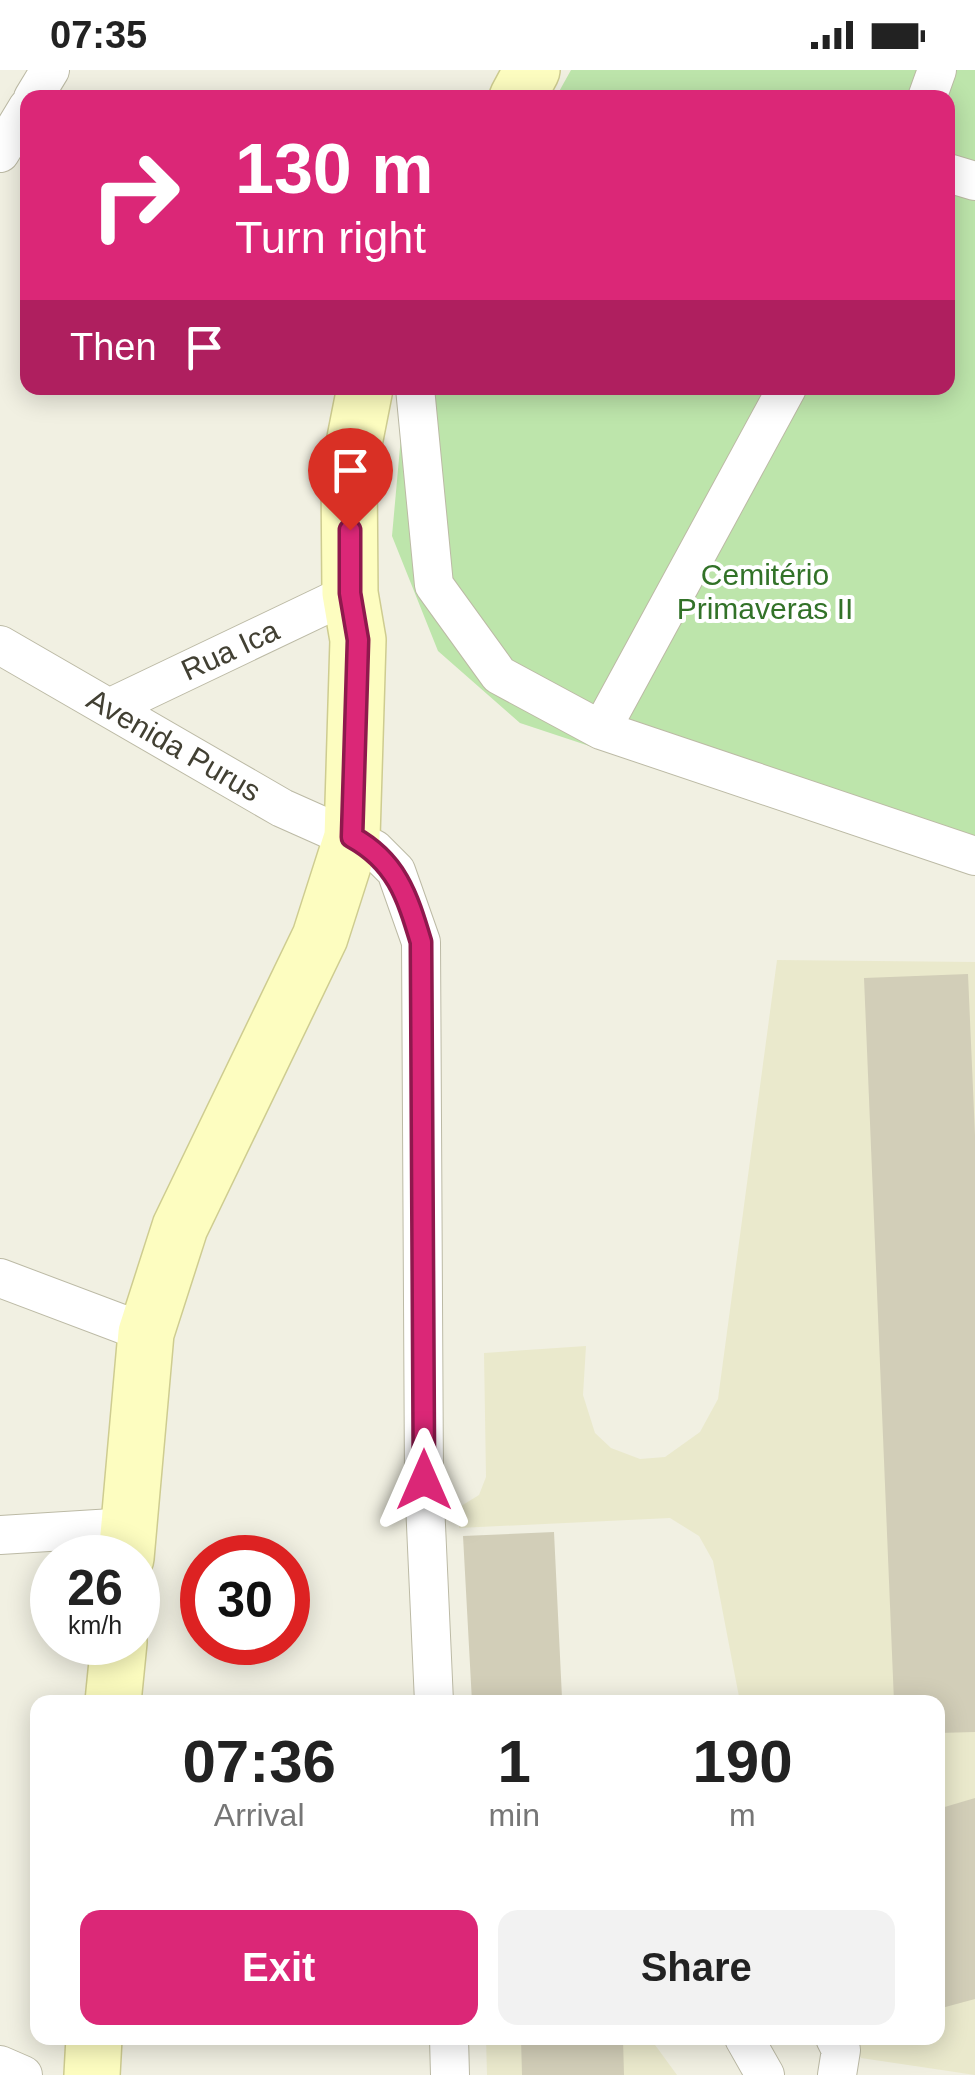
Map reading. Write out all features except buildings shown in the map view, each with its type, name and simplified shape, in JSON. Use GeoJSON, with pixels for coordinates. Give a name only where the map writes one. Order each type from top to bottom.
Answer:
{"type":"FeatureCollection","features":[{"type":"Feature","properties":{"kind":"main road"},"geometry":{"type":"LineString","coordinates":[[128,1535],[146,1333],[180,1228],[320,937],[352,837],[358,640],[350,593],[349,468],[363,395]]}},
{"type":"Feature","properties":{"kind":"main road"},"geometry":{"type":"LineString","coordinates":[[114,1695],[116,1665]]}},
{"type":"Feature","properties":{"kind":"main road"},"geometry":{"type":"LineString","coordinates":[[92,2075],[94,2045]]}},
{"type":"Feature","properties":{"kind":"street"},"geometry":{"type":"LineString","coordinates":[[0,153],[20,120]]}},
{"type":"Feature","properties":{"kind":"street"},"geometry":{"type":"LineString","coordinates":[[416,395],[434,586],[499,675],[601,730],[975,856]]}},
{"type":"Feature","properties":{"kind":"street"},"geometry":{"type":"LineString","coordinates":[[601,730],[782,395]]}},
{"type":"Feature","properties":{"kind":"street","name":"Rua Ica"},"geometry":{"type":"LineString","coordinates":[[109,708],[350,593]]}},
{"type":"Feature","properties":{"kind":"street","name":"Avenida Purus"},"geometry":{"type":"LineString","coordinates":[[0,645],[282,808],[374,849],[396,871],[421,942],[424,1480],[434,1695]]}},
{"type":"Feature","properties":{"kind":"street"},"geometry":{"type":"LineString","coordinates":[[0,1278],[146,1333]]}},
{"type":"Feature","properties":{"kind":"street"},"geometry":{"type":"LineString","coordinates":[[0,1535],[30,1537]]}},
{"type":"Feature","properties":{"kind":"street"},"geometry":{"type":"LineString","coordinates":[[448,2045],[450,2075]]}},
{"type":"Feature","properties":{"kind":"street"},"geometry":{"type":"LineString","coordinates":[[748,2045],[765,2075]]}},
{"type":"Feature","properties":{"kind":"street"},"geometry":{"type":"LineString","coordinates":[[837,2075],[838,2045]]}},
{"type":"Feature","properties":{"kind":"street"},"geometry":{"type":"LineString","coordinates":[[0,2066],[23,2075]]}},
{"type":"Feature","properties":{"kind":"shaded area"},"geometry":{"type":"Polygon","coordinates":[[[777,960],[975,962],[975,2075],[861,2058],[854,2045],[945,2045],[945,1695],[739,1695],[713,1561],[699,1536],[670,1518],[459,1528],[461,1506],[479,1495],[486,1477],[484,1353],[586,1346],[583,1395],[595,1433],[611,1448],[640,1459],[665,1457],[700,1432],[718,1399],[777,960]]]}},
{"type":"Feature","properties":{"kind":"shaded area"},"geometry":{"type":"Polygon","coordinates":[[[486,2045],[655,2045],[677,2075],[487,2075],[486,2045]]]}},
{"type":"Feature","properties":{"kind":"green space","name":"Cemitério Primaveras II"},"geometry":{"type":"Polygon","coordinates":[[[571,70],[975,70],[975,874],[520,723],[438,651],[392,536],[403,414],[410,395],[955,395],[955,90],[560,90],[571,70]]]}},
{"type":"Feature","properties":{"kind":"route"},"geometry":{"type":"LineString","coordinates":[[350,530],[350,593],[358,640],[352,837],[374,849],[396,871],[421,942],[424,1480]]}}]}
